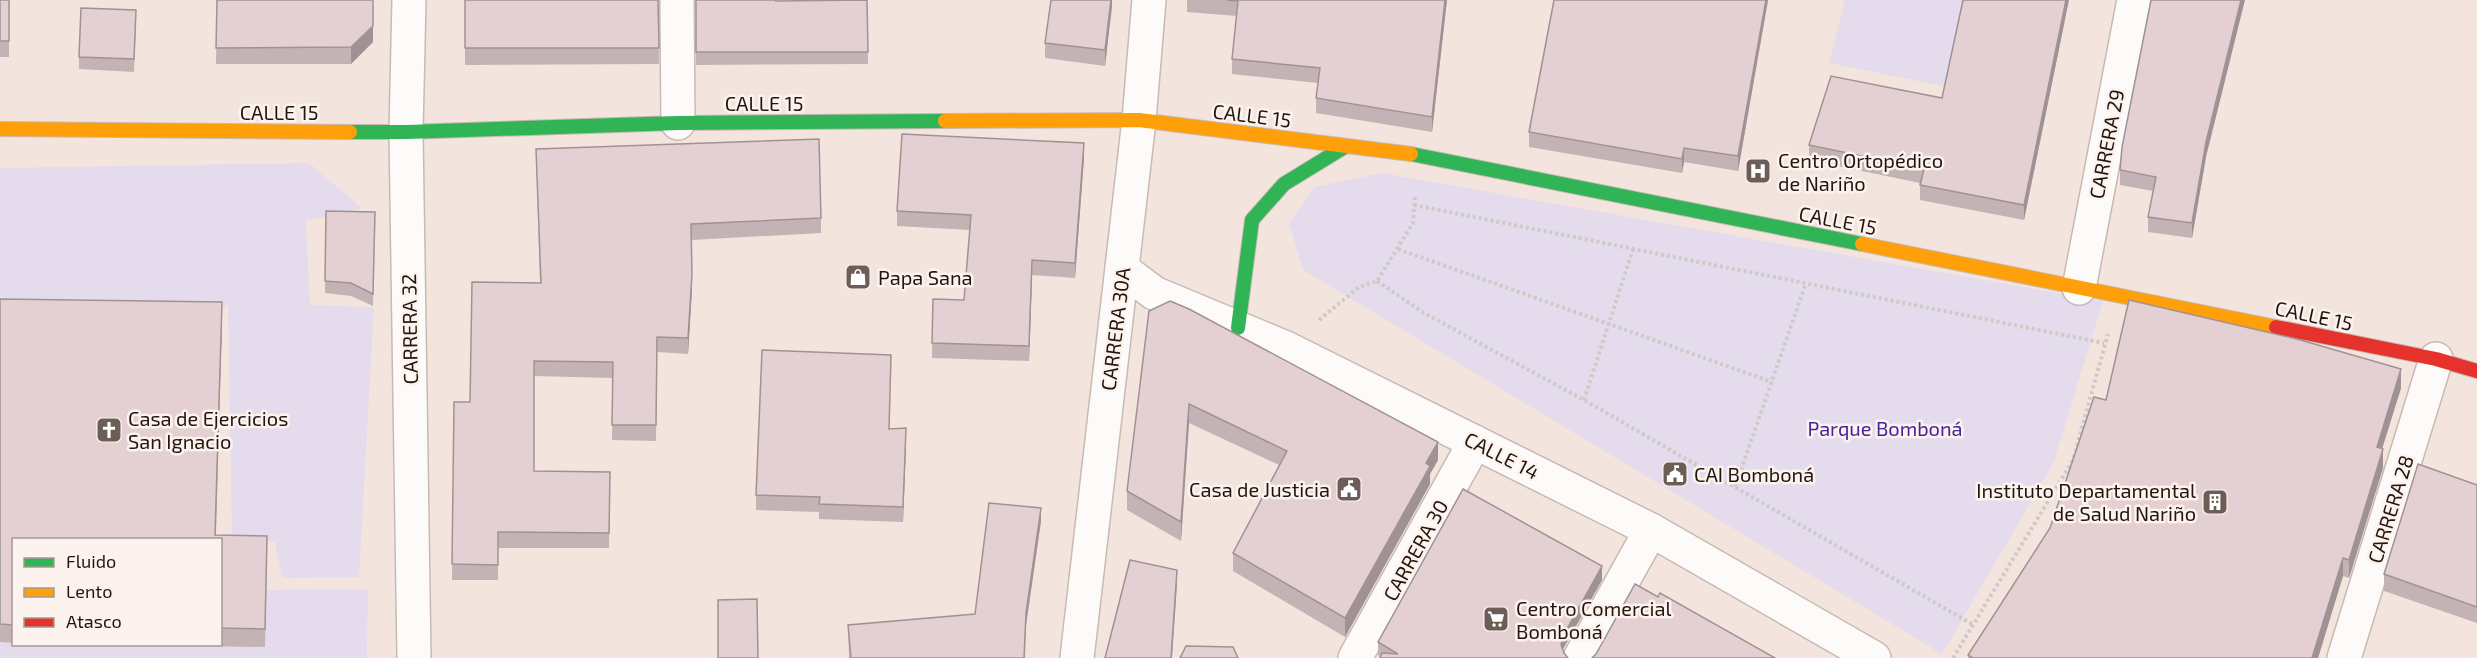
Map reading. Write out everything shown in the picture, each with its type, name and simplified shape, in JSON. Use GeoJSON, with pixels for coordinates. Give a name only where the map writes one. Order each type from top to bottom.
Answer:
{"type":"FeatureCollection","features":[{"type":"Feature","properties":{"kind":"street","name":"CARRERA 32"},"geometry":{"type":"LineString","coordinates":[[409,0],[406,132],[414,658]]}},
{"type":"Feature","properties":{"kind":"street"},"geometry":{"type":"LineString","coordinates":[[677,0],[678,123]]}},
{"type":"Feature","properties":{"kind":"street","name":"CARRERA 30A"},"geometry":{"type":"LineString","coordinates":[[1077,658],[1139,120],[1149,0]]}},
{"type":"Feature","properties":{"kind":"street","name":"CARRERA 29"},"geometry":{"type":"LineString","coordinates":[[2079,288],[2134,0]]}},
{"type":"Feature","properties":{"kind":"street","name":"CALLE 15"},"geometry":{"type":"LineString","coordinates":[[0,129],[406,132],[678,123],[1139,120],[1418,155],[2436,359],[2477,371]]}},
{"type":"Feature","properties":{"kind":"street"},"geometry":{"type":"LineString","coordinates":[[1238,328],[1252,220],[1284,183],[1346,146]]}},
{"type":"Feature","properties":{"kind":"street","name":"CALLE 14"},"geometry":{"type":"LineString","coordinates":[[1122,269],[1154,293],[1286,348],[1651,530],[1874,658]]}},
{"type":"Feature","properties":{"kind":"street","name":"CARRERA 28"},"geometry":{"type":"LineString","coordinates":[[2344,658],[2436,359]]}},
{"type":"Feature","properties":{"kind":"street","name":"CARRERA 30"},"geometry":{"type":"LineString","coordinates":[[1355,658],[1475,442]]}},
{"type":"Feature","properties":{"kind":"street"},"geometry":{"type":"LineString","coordinates":[[1580,658],[1651,530]]}},
{"type":"Feature","properties":{"kind":"path"},"geometry":{"type":"LineString","coordinates":[[1286,348],[1359,287],[1377,280],[1413,223],[1418,155]]}},
{"type":"Feature","properties":{"kind":"path"},"geometry":{"type":"LineString","coordinates":[[1414,205],[2104,343]]}},
{"type":"Feature","properties":{"kind":"path"},"geometry":{"type":"LineString","coordinates":[[1398,249],[1772,382]]}},
{"type":"Feature","properties":{"kind":"path"},"geometry":{"type":"LineString","coordinates":[[1584,400],[1633,249]]}},
{"type":"Feature","properties":{"kind":"path"},"geometry":{"type":"LineString","coordinates":[[1377,280],[1424,313],[1584,400],[1972,624]]}},
{"type":"Feature","properties":{"kind":"path"},"geometry":{"type":"LineString","coordinates":[[1735,488],[1806,283]]}},
{"type":"Feature","properties":{"kind":"path"},"geometry":{"type":"LineString","coordinates":[[1953,658],[2073,460],[2104,343],[2127,296]]}},
{"type":"Feature","properties":{"kind":"green space"},"geometry":{"type":"Polygon","coordinates":[[[1845,0],[1967,0],[1948,87],[1829,63],[1845,0]]]}},
{"type":"Feature","properties":{"kind":"green space"},"geometry":{"type":"Polygon","coordinates":[[[309,163],[362,208],[306,221],[310,305],[374,307],[359,577],[282,578],[275,542],[232,539],[228,305],[220,312],[0,304],[0,168],[309,163]]]}},
{"type":"Feature","properties":{"kind":"green space","name":"Parque Bomboná"},"geometry":{"type":"Polygon","coordinates":[[[1382,173],[2103,301],[2054,462],[1942,654],[1303,270],[1289,224],[1314,187],[1382,173]]]}},
{"type":"Feature","properties":{"kind":"green space"},"geometry":{"type":"Polygon","coordinates":[[[368,589],[367,658],[0,658],[0,642],[12,643],[12,646],[265,647],[266,590],[368,589]]]}},
{"type":"Feature","properties":{"kind":"building"},"geometry":{"type":"Polygon","coordinates":[[[0,0],[9,0],[9,41],[0,41],[0,0]]]}},
{"type":"Feature","properties":{"kind":"building"},"geometry":{"type":"Polygon","coordinates":[[[217,0],[373,0],[373,26],[351,47],[216,48],[217,0]]]}},
{"type":"Feature","properties":{"kind":"building"},"geometry":{"type":"Polygon","coordinates":[[[465,0],[658,0],[659,48],[465,48],[465,0]]]}},
{"type":"Feature","properties":{"kind":"building"},"geometry":{"type":"Polygon","coordinates":[[[696,0],[867,0],[868,52],[696,52],[696,0]]]}},
{"type":"Feature","properties":{"kind":"building"},"geometry":{"type":"Polygon","coordinates":[[[1051,0],[1111,0],[1105,50],[1045,43],[1051,0]]]}},
{"type":"Feature","properties":{"kind":"building"},"geometry":{"type":"Polygon","coordinates":[[[1227,0],[1445,0],[1432,117],[1316,98],[1320,68],[1232,59],[1238,1],[1227,0]]]}},
{"type":"Feature","properties":{"kind":"building"},"geometry":{"type":"Polygon","coordinates":[[[1554,0],[1766,0],[1738,156],[1684,148],[1682,159],[1529,132],[1554,0]]]}},
{"type":"Feature","properties":{"kind":"building"},"geometry":{"type":"Polygon","coordinates":[[[1963,0],[2066,0],[2024,205],[1920,185],[1924,169],[1809,145],[1831,76],[1942,98],[1963,0]]]}},
{"type":"Feature","properties":{"kind":"building"},"geometry":{"type":"Polygon","coordinates":[[[2151,0],[2241,0],[2206,142],[2192,223],[2148,217],[2156,177],[2120,170],[2122,147],[2151,0]]]}},
{"type":"Feature","properties":{"kind":"building"},"geometry":{"type":"Polygon","coordinates":[[[81,8],[136,10],[134,59],[79,57],[81,8]]]}},
{"type":"Feature","properties":{"kind":"building"},"geometry":{"type":"Polygon","coordinates":[[[902,134],[1084,143],[1075,263],[1032,260],[1029,346],[932,343],[933,299],[964,300],[971,215],[897,211],[902,134]]]}},
{"type":"Feature","properties":{"kind":"building"},"geometry":{"type":"Polygon","coordinates":[[[819,139],[821,218],[691,224],[692,274],[688,338],[657,337],[656,425],[612,425],[613,362],[534,361],[534,471],[610,472],[609,533],[498,532],[498,565],[452,564],[454,402],[470,402],[472,282],[541,283],[536,149],[819,139]]]}},
{"type":"Feature","properties":{"kind":"building"},"geometry":{"type":"Polygon","coordinates":[[[326,211],[375,212],[373,294],[351,283],[325,281],[326,211]]]}},
{"type":"Feature","properties":{"kind":"building","name":"Casa de Ejercicios San Ignacio"},"geometry":{"type":"Polygon","coordinates":[[[0,299],[222,302],[215,535],[267,536],[265,629],[222,628],[222,538],[12,538],[12,625],[0,624],[0,299]]]}},
{"type":"Feature","properties":{"kind":"building","name":"Instituto Departamental de Salud Nariño"},"geometry":{"type":"Polygon","coordinates":[[[2129,300],[2297,339],[2401,369],[2377,447],[2383,449],[2349,560],[2343,558],[2312,658],[1973,658],[1968,655],[2050,528],[2094,397],[2106,400],[2129,300]]]}},
{"type":"Feature","properties":{"kind":"building","name":"Casa de Justicia"},"geometry":{"type":"Polygon","coordinates":[[[1170,301],[1438,442],[1426,463],[1430,466],[1345,618],[1233,553],[1287,451],[1189,404],[1181,522],[1127,491],[1149,311],[1170,301]]]}},
{"type":"Feature","properties":{"kind":"building"},"geometry":{"type":"Polygon","coordinates":[[[762,350],[891,355],[889,429],[906,428],[903,507],[819,504],[820,497],[756,495],[762,350]]]}},
{"type":"Feature","properties":{"kind":"building"},"geometry":{"type":"Polygon","coordinates":[[[2418,464],[2477,485],[2477,607],[2384,574],[2418,464]]]}},
{"type":"Feature","properties":{"kind":"building","name":"Centro Comercial Bomboná"},"geometry":{"type":"Polygon","coordinates":[[[1463,489],[1602,566],[1563,636],[1561,645],[1568,658],[1380,658],[1382,653],[1398,654],[1378,642],[1463,489]]]}},
{"type":"Feature","properties":{"kind":"building"},"geometry":{"type":"Polygon","coordinates":[[[989,503],[1041,508],[1026,613],[1024,658],[851,658],[848,625],[975,614],[989,503]]]}},
{"type":"Feature","properties":{"kind":"building"},"geometry":{"type":"Polygon","coordinates":[[[1130,560],[1177,570],[1171,658],[1105,658],[1130,560]]]}},
{"type":"Feature","properties":{"kind":"building"},"geometry":{"type":"Polygon","coordinates":[[[1635,584],[1658,597],[1660,593],[1775,658],[1592,658],[1635,584]]]}},
{"type":"Feature","properties":{"kind":"building"},"geometry":{"type":"Polygon","coordinates":[[[757,599],[758,658],[718,658],[718,600],[757,599]]]}},
{"type":"Feature","properties":{"kind":"building"},"geometry":{"type":"Polygon","coordinates":[[[1186,646],[1233,647],[1238,658],[1180,658],[1186,646]]]}},
{"type":"Feature","properties":{"kind":"traffic: fast"},"geometry":{"type":"LineString","coordinates":[[350,132],[678,123],[945,121]]}},
{"type":"Feature","properties":{"kind":"traffic: fast"},"geometry":{"type":"LineString","coordinates":[[1238,328],[1252,220],[1284,184],[1346,146]]}},
{"type":"Feature","properties":{"kind":"traffic: fast"},"geometry":{"type":"LineString","coordinates":[[1411,154],[1862,244]]}},
{"type":"Feature","properties":{"kind":"traffic: slow"},"geometry":{"type":"LineString","coordinates":[[945,121],[1139,120],[1411,154]]}},
{"type":"Feature","properties":{"kind":"traffic: slow"},"geometry":{"type":"LineString","coordinates":[[0,129],[350,132]]}},
{"type":"Feature","properties":{"kind":"traffic: slow"},"geometry":{"type":"LineString","coordinates":[[1862,244],[2276,327]]}},
{"type":"Feature","properties":{"kind":"traffic: jam"},"geometry":{"type":"LineString","coordinates":[[2276,327],[2436,359],[2477,371]]}},
{"type":"Feature","properties":{"kind":"place","name":"Centro Ortopédico de Nariño"},"geometry":{"type":"Point","coordinates":[1758,171]}},
{"type":"Feature","properties":{"kind":"place","name":"Papa Sana"},"geometry":{"type":"Point","coordinates":[858,277]}},
{"type":"Feature","properties":{"kind":"place","name":"Casa de Ejercicios San Ignacio"},"geometry":{"type":"Point","coordinates":[109,430]}},
{"type":"Feature","properties":{"kind":"place","name":"CAI Bomboná"},"geometry":{"type":"Point","coordinates":[1675,474]}},
{"type":"Feature","properties":{"kind":"place","name":"Casa de Justicia"},"geometry":{"type":"Point","coordinates":[1349,489]}},
{"type":"Feature","properties":{"kind":"place","name":"Instituto Departamental de Salud Nariño"},"geometry":{"type":"Point","coordinates":[2215,502]}},
{"type":"Feature","properties":{"kind":"place","name":"Centro Comercial Bomboná"},"geometry":{"type":"Point","coordinates":[1496,619]}}]}
